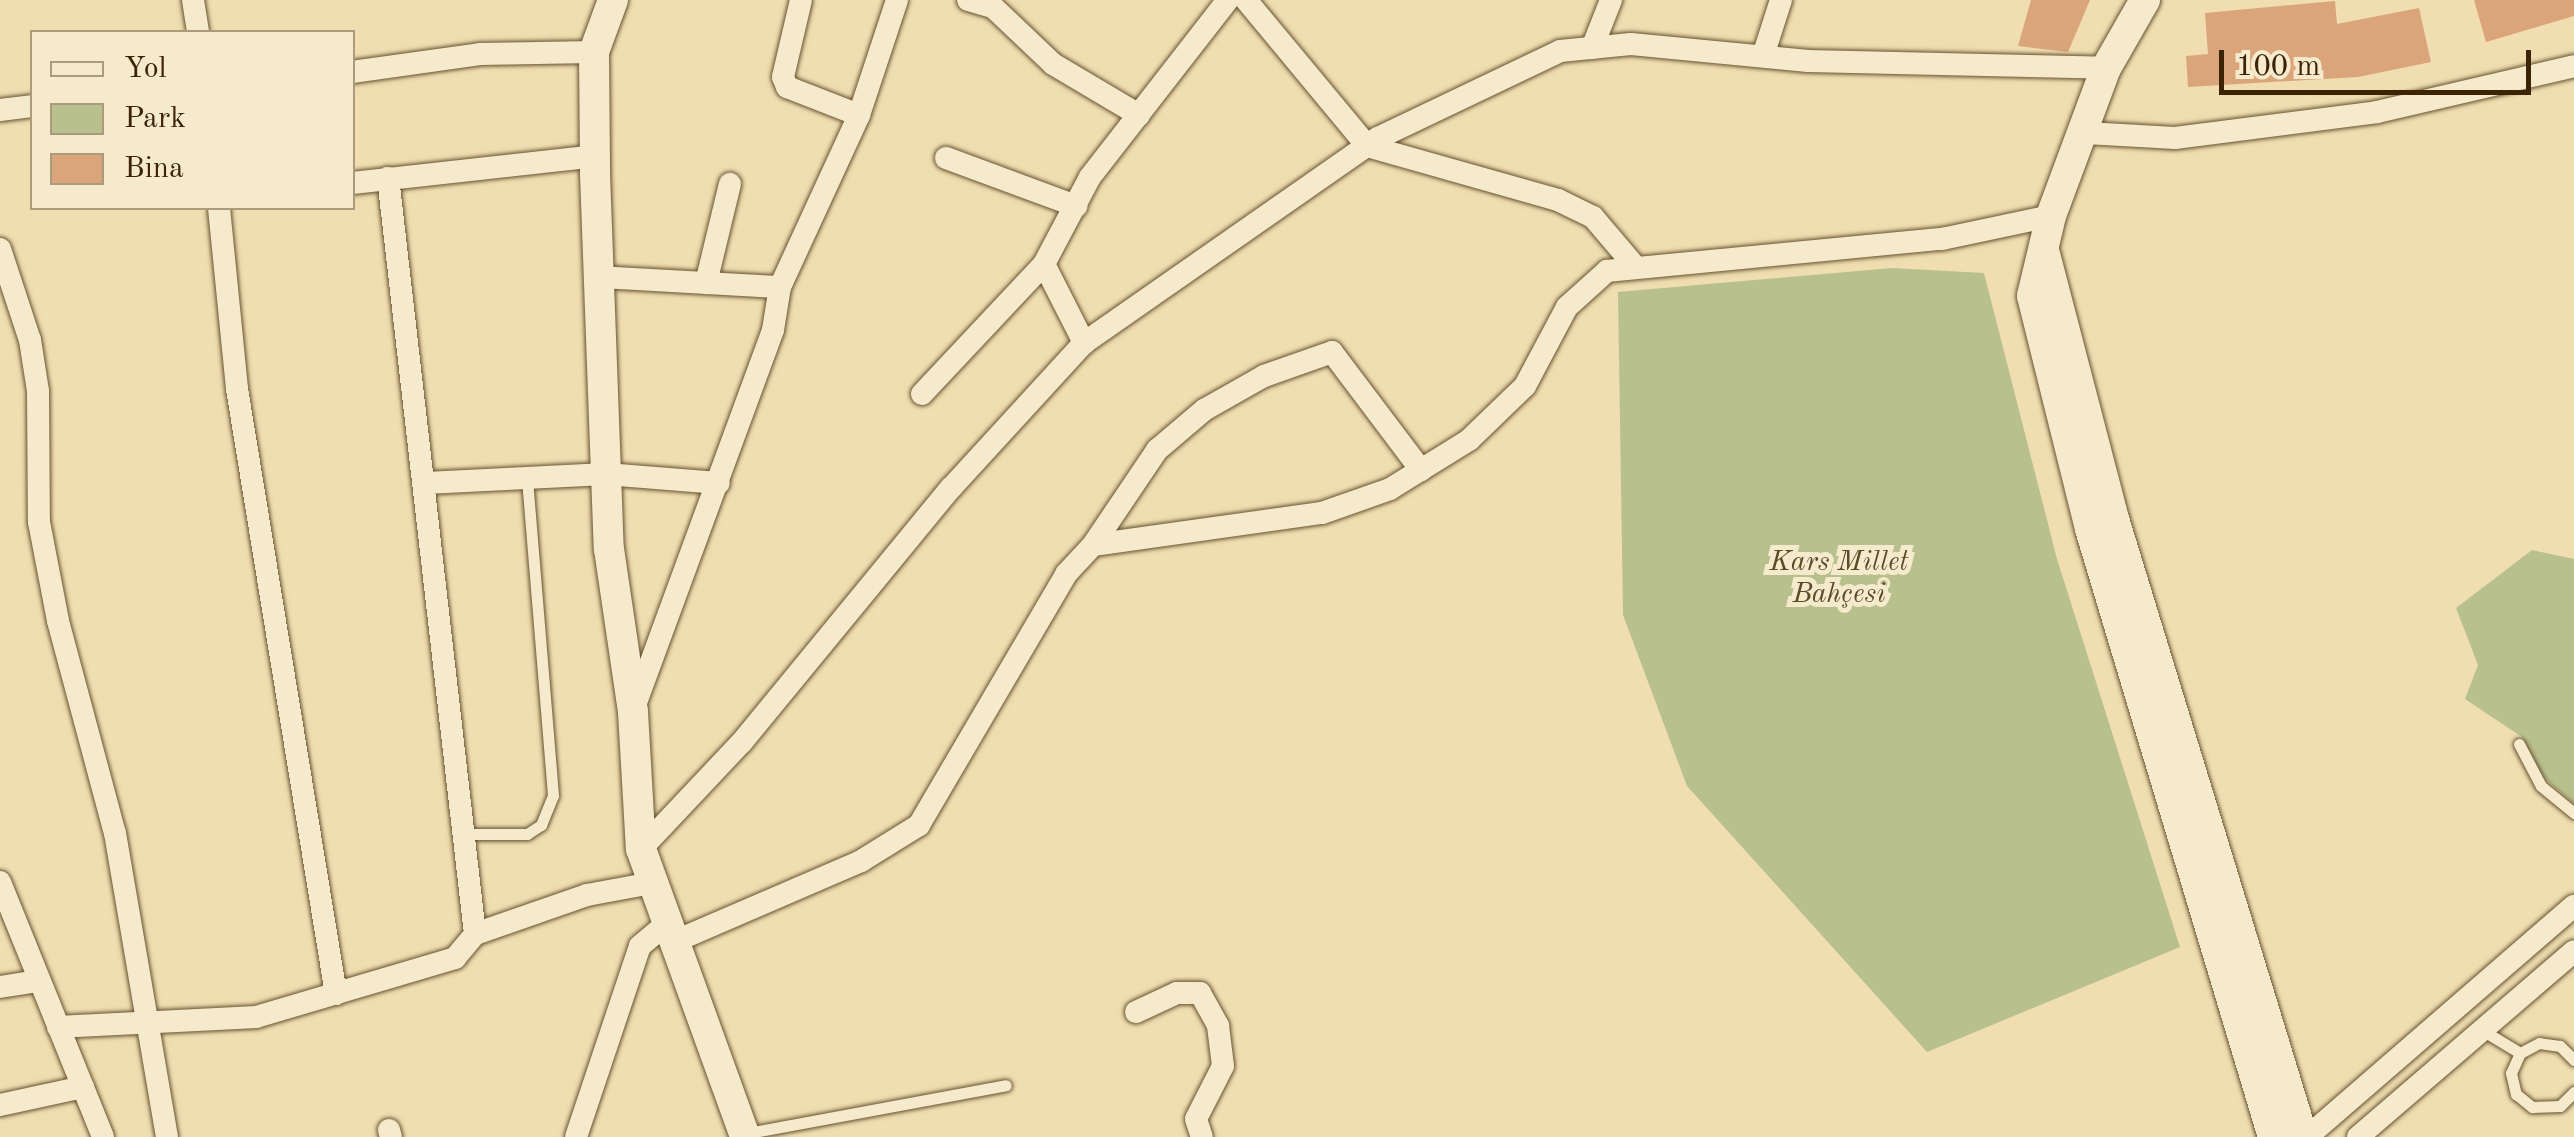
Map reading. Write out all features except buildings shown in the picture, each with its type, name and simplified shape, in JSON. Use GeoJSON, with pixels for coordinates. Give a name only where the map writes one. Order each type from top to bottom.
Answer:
{"type":"FeatureCollection","features":[{"type":"Feature","properties":{"kind":"street"},"geometry":{"type":"LineString","coordinates":[[193,0],[198,30]]}},
{"type":"Feature","properties":{"kind":"street"},"geometry":{"type":"LineString","coordinates":[[614,0],[594,52],[595,156],[609,549],[633,712],[641,849],[668,934],[744,1135]]}},
{"type":"Feature","properties":{"kind":"street"},"geometry":{"type":"LineString","coordinates":[[801,0],[783,77],[786,87],[859,115]]}},
{"type":"Feature","properties":{"kind":"street"},"geometry":{"type":"LineString","coordinates":[[633,712],[773,330],[780,287],[859,115],[898,0]]}},
{"type":"Feature","properties":{"kind":"street"},"geometry":{"type":"LineString","coordinates":[[968,0],[993,8],[1054,64],[1138,115]]}},
{"type":"Feature","properties":{"kind":"street"},"geometry":{"type":"LineString","coordinates":[[922,394],[1044,264],[1076,206],[1138,115],[1228,0]]}},
{"type":"Feature","properties":{"kind":"street"},"geometry":{"type":"LineString","coordinates":[[1246,0],[1367,146],[1558,200],[1593,217],[1633,264]]}},
{"type":"Feature","properties":{"kind":"street"},"geometry":{"type":"LineString","coordinates":[[1592,48],[1611,0]]}},
{"type":"Feature","properties":{"kind":"street"},"geometry":{"type":"LineString","coordinates":[[1763,56],[1781,0]]}},
{"type":"Feature","properties":{"kind":"street"},"geometry":{"type":"LineString","coordinates":[[2144,0],[2106,68],[2086,133],[2051,216],[2045,254],[2031,280],[2045,366],[2273,1137]]}},
{"type":"Feature","properties":{"kind":"street"},"geometry":{"type":"LineString","coordinates":[[641,849],[742,742],[951,488],[1084,343],[1367,146],[1500,76],[1560,51],[1631,44],[1763,56],[2106,68]]}},
{"type":"Feature","properties":{"kind":"street"},"geometry":{"type":"LineString","coordinates":[[355,72],[480,54],[594,52]]}},
{"type":"Feature","properties":{"kind":"street"},"geometry":{"type":"LineString","coordinates":[[2086,133],[2175,138],[2378,112],[2574,66]]}},
{"type":"Feature","properties":{"kind":"street"},"geometry":{"type":"LineString","coordinates":[[0,110],[30,106]]}},
{"type":"Feature","properties":{"kind":"street"},"geometry":{"type":"LineString","coordinates":[[355,183],[595,156]]}},
{"type":"Feature","properties":{"kind":"street"},"geometry":{"type":"LineString","coordinates":[[946,158],[1076,206]]}},
{"type":"Feature","properties":{"kind":"street"},"geometry":{"type":"LineString","coordinates":[[388,178],[397,288],[426,483],[476,934]]}},
{"type":"Feature","properties":{"kind":"street"},"geometry":{"type":"LineString","coordinates":[[706,283],[730,184]]}},
{"type":"Feature","properties":{"kind":"street"},"geometry":{"type":"LineString","coordinates":[[219,210],[237,389],[336,994]]}},
{"type":"Feature","properties":{"kind":"street"},"geometry":{"type":"LineString","coordinates":[[1093,545],[1322,514],[1390,490],[1469,440],[1525,386],[1568,307],[1589,283],[1633,264],[1942,239],[2051,216]]}},
{"type":"Feature","properties":{"kind":"street"},"geometry":{"type":"LineString","coordinates":[[0,249],[30,340],[38,391],[39,522],[58,621],[116,832],[152,1024],[167,1137]]}},
{"type":"Feature","properties":{"kind":"street"},"geometry":{"type":"LineString","coordinates":[[2045,254],[2114,519],[2305,1137],[2574,906]]}},
{"type":"Feature","properties":{"kind":"street"},"geometry":{"type":"LineString","coordinates":[[1044,264],[1084,343]]}},
{"type":"Feature","properties":{"kind":"street"},"geometry":{"type":"LineString","coordinates":[[599,277],[780,287]]}},
{"type":"Feature","properties":{"kind":"street"},"geometry":{"type":"LineString","coordinates":[[576,1137],[640,946],[861,861],[919,825],[1066,574],[1093,545],[1157,450],[1204,410],[1264,376],[1332,352],[1421,470]]}},
{"type":"Feature","properties":{"kind":"street"},"geometry":{"type":"LineString","coordinates":[[426,483],[606,474],[718,483]]}},
{"type":"Feature","properties":{"kind":"street"},"geometry":{"type":"LineString","coordinates":[[0,882],[103,1137]]}},
{"type":"Feature","properties":{"kind":"street"},"geometry":{"type":"LineString","coordinates":[[58,1027],[256,1017],[455,958],[476,934],[587,896],[652,883]]}},
{"type":"Feature","properties":{"kind":"street"},"geometry":{"type":"LineString","coordinates":[[2358,1137],[2478,1028],[2574,950]]}},
{"type":"Feature","properties":{"kind":"street"},"geometry":{"type":"LineString","coordinates":[[0,986],[39,981]]}},
{"type":"Feature","properties":{"kind":"street"},"geometry":{"type":"LineString","coordinates":[[1136,1012],[1177,994],[1200,993],[1218,1026],[1223,1066],[1196,1119],[1202,1137]]}},
{"type":"Feature","properties":{"kind":"street"},"geometry":{"type":"LineString","coordinates":[[0,1105],[83,1087]]}},
{"type":"Feature","properties":{"kind":"lane"},"geometry":{"type":"LineString","coordinates":[[462,834],[527,834],[541,825],[553,795],[527,478]]}},
{"type":"Feature","properties":{"kind":"lane"},"geometry":{"type":"LineString","coordinates":[[2518,744],[2541,786],[2574,813]]}},
{"type":"Feature","properties":{"kind":"lane"},"geometry":{"type":"LineString","coordinates":[[2478,1028],[2520,1053],[2550,1043],[2574,1060]]}},
{"type":"Feature","properties":{"kind":"lane"},"geometry":{"type":"LineString","coordinates":[[2520,1053],[2512,1084],[2524,1102],[2551,1109],[2574,1092]]}},
{"type":"Feature","properties":{"kind":"lane"},"geometry":{"type":"LineString","coordinates":[[744,1135],[1006,1085]]}},
{"type":"Feature","properties":{"kind":"green space","name":"Kars Millet Bahçesi"},"geometry":{"type":"Polygon","coordinates":[[[1892,268],[1984,273],[2057,559],[2180,947],[1927,1052],[1687,786],[1623,615],[1618,292],[1892,268]]]}},
{"type":"Feature","properties":{"kind":"green space"},"geometry":{"type":"Polygon","coordinates":[[[2532,550],[2574,559],[2574,804],[2537,772],[2522,737],[2465,699],[2478,665],[2456,608],[2532,550]]]}}]}
